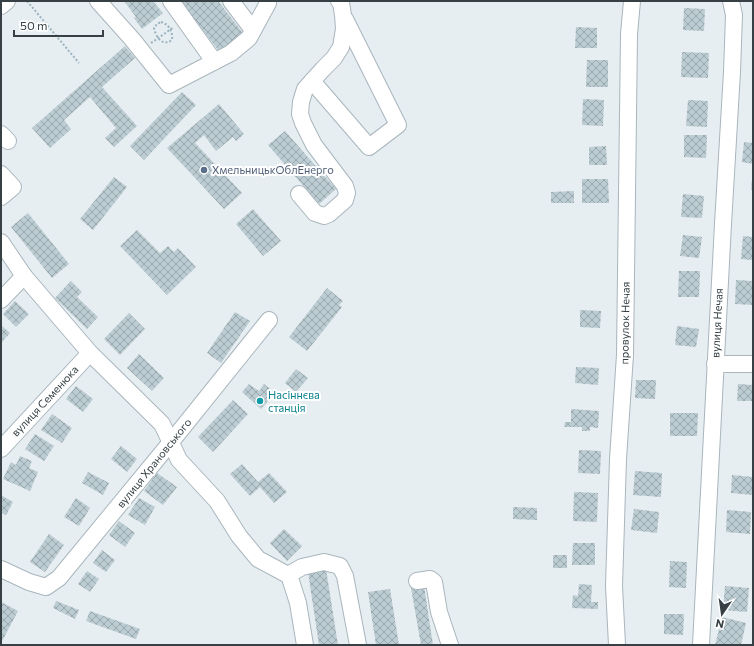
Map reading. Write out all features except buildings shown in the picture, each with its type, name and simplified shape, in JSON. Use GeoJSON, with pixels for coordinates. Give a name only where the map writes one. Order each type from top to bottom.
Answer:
{"type":"FeatureCollection","features":[{"type":"Feature","properties":{"kind":"street"},"geometry":{"type":"LineString","coordinates":[[1,6],[7,1]]}},
{"type":"Feature","properties":{"kind":"street"},"geometry":{"type":"LineString","coordinates":[[98,1],[168,85],[231,53],[249,38],[268,1]]}},
{"type":"Feature","properties":{"kind":"street"},"geometry":{"type":"LineString","coordinates":[[171,1],[213,62]]}},
{"type":"Feature","properties":{"kind":"street"},"geometry":{"type":"LineString","coordinates":[[232,1],[253,30]]}},
{"type":"Feature","properties":{"kind":"street","name":"провулок Нечая"},"geometry":{"type":"LineString","coordinates":[[617,645],[614,586],[618,459],[625,355],[629,34],[632,1]]}},
{"type":"Feature","properties":{"kind":"street","name":"вулиця Нечая"},"geometry":{"type":"LineString","coordinates":[[701,645],[722,224],[732,72],[734,15],[731,1]]}},
{"type":"Feature","properties":{"kind":"street"},"geometry":{"type":"LineString","coordinates":[[299,194],[315,213],[324,216],[330,214],[345,200],[347,193],[345,186],[314,145],[300,114],[305,89],[334,58],[341,47],[344,29],[341,8]]}},
{"type":"Feature","properties":{"kind":"street"},"geometry":{"type":"LineString","coordinates":[[312,80],[369,147],[398,125],[341,8]]}},
{"type":"Feature","properties":{"kind":"street"},"geometry":{"type":"LineString","coordinates":[[1,174],[13,187],[1,197]]}},
{"type":"Feature","properties":{"kind":"street"},"geometry":{"type":"LineString","coordinates":[[1,242],[24,276],[90,353],[162,424],[179,460],[217,501],[239,536],[258,559],[288,575],[298,603],[305,645]]}},
{"type":"Feature","properties":{"kind":"street"},"geometry":{"type":"LineString","coordinates":[[1,300],[24,276]]}},
{"type":"Feature","properties":{"kind":"street","name":"вулиця Храновського"},"geometry":{"type":"LineString","coordinates":[[1,569],[29,582],[46,587],[59,578],[269,320]]}},
{"type":"Feature","properties":{"kind":"street","name":"вулиця Семенюка"},"geometry":{"type":"LineString","coordinates":[[1,449],[90,353]]}},
{"type":"Feature","properties":{"kind":"street"},"geometry":{"type":"LineString","coordinates":[[715,364],[753,364]]}},
{"type":"Feature","properties":{"kind":"street"},"geometry":{"type":"LineString","coordinates":[[288,575],[302,567],[324,562],[340,566],[345,576],[358,645]]}},
{"type":"Feature","properties":{"kind":"street"},"geometry":{"type":"LineString","coordinates":[[417,581],[430,579],[434,582],[440,612],[450,645]]}},
{"type":"Feature","properties":{"kind":"path"},"geometry":{"type":"LineString","coordinates":[[27,1],[79,63]]}},
{"type":"Feature","properties":{"kind":"path"},"geometry":{"type":"LineString","coordinates":[[141,51],[184,20]]}},
{"type":"Feature","properties":{"kind":"path"},"geometry":{"type":"LineString","coordinates":[[160,22],[165,23],[170,30],[173,35],[172,40],[168,43],[164,43],[158,38],[154,28],[160,22]]}},
{"type":"Feature","properties":{"kind":"place","name":"ХмельницькОблЕнерго"},"geometry":{"type":"Point","coordinates":[204,170]}},
{"type":"Feature","properties":{"kind":"place","name":"Насіннєва станція"},"geometry":{"type":"Point","coordinates":[260,401]}}]}
